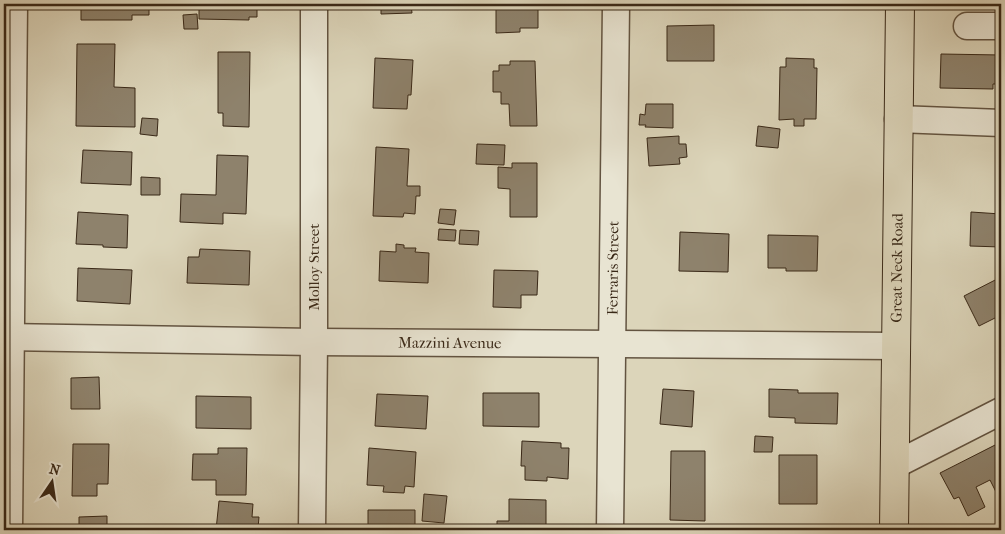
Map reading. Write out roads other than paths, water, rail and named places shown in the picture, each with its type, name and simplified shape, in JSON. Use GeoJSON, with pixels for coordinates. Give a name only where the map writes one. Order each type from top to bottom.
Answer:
{"type":"FeatureCollection","features":[{"type":"Feature","properties":{"kind":"main road","name":"Great Neck Road"},"geometry":{"type":"LineString","coordinates":[[894,530],[900,4]]}},
{"type":"Feature","properties":{"kind":"street"},"geometry":{"type":"LineString","coordinates":[[9,530],[8,337],[14,4]]}},
{"type":"Feature","properties":{"kind":"street","name":"Molloy Street"},"geometry":{"type":"LineString","coordinates":[[312,530],[314,4]]}},
{"type":"Feature","properties":{"kind":"street","name":"Ferraris Street"},"geometry":{"type":"LineString","coordinates":[[610,530],[616,4]]}},
{"type":"Feature","properties":{"kind":"street"},"geometry":{"type":"LineString","coordinates":[[966,26],[1001,26]]}},
{"type":"Feature","properties":{"kind":"street"},"geometry":{"type":"LineString","coordinates":[[898,119],[1001,123]]}},
{"type":"Feature","properties":{"kind":"street","name":"Mazzini Avenue"},"geometry":{"type":"LineString","coordinates":[[8,337],[314,342],[896,346]]}},
{"type":"Feature","properties":{"kind":"street"},"geometry":{"type":"LineString","coordinates":[[895,465],[1001,411]]}}]}
